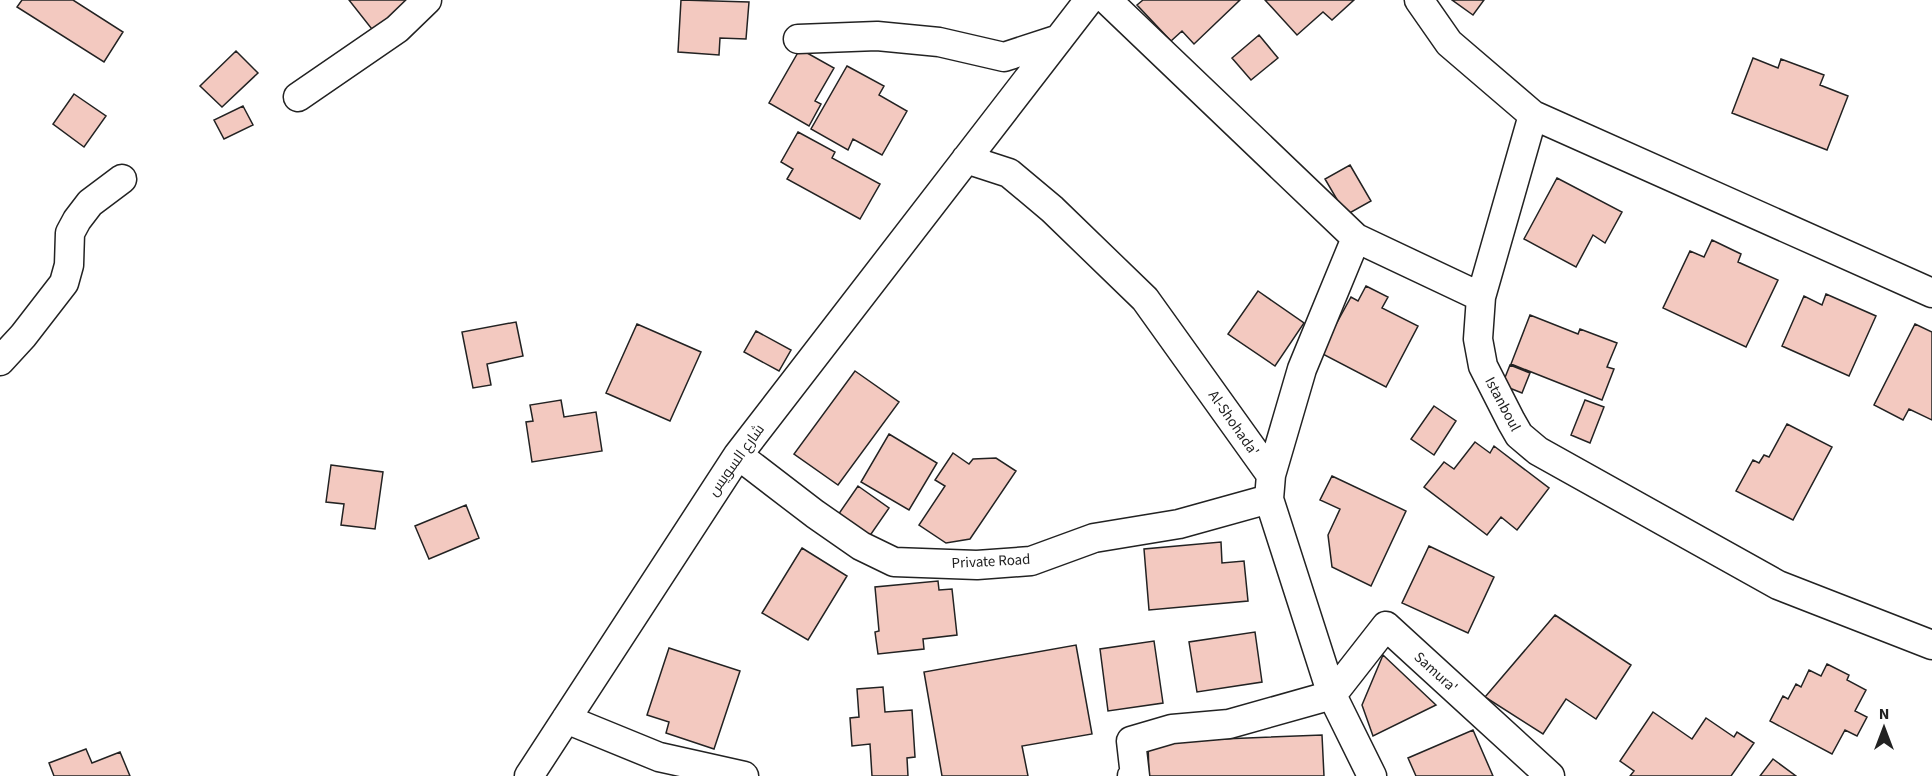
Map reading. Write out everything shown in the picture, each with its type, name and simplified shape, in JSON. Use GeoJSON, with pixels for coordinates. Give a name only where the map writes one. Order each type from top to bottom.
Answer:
{"type":"FeatureCollection","features":[{"type":"Feature","properties":{"kind":"street"},"geometry":{"type":"LineString","coordinates":[[298,97],[397,29],[427,0]]}},
{"type":"Feature","properties":{"kind":"street","name":"شارع السويس"},"geometry":{"type":"LineString","coordinates":[[528,776],[738,454],[1089,0]]}},
{"type":"Feature","properties":{"kind":"street"},"geometry":{"type":"LineString","coordinates":[[1107,0],[1356,238],[1481,297]]}},
{"type":"Feature","properties":{"kind":"street"},"geometry":{"type":"LineString","coordinates":[[1419,0],[1449,43],[1533,115],[1932,293]]}},
{"type":"Feature","properties":{"kind":"street"},"geometry":{"type":"LineString","coordinates":[[798,39],[877,36],[939,42],[1004,57],[1059,39]]}},
{"type":"Feature","properties":{"kind":"street","name":"Istanboul"},"geometry":{"type":"LineString","coordinates":[[1533,115],[1481,297],[1478,339],[1483,366],[1519,435],[1529,445],[1778,585],[1932,645]]}},
{"type":"Feature","properties":{"kind":"street","name":"Al-Shohada'"},"geometry":{"type":"LineString","coordinates":[[966,159],[1009,173],[1052,209],[1139,293],[1270,487],[1332,695],[1372,776]]}},
{"type":"Feature","properties":{"kind":"street"},"geometry":{"type":"LineString","coordinates":[[0,361],[23,336],[64,283],[69,265],[70,233],[77,220],[90,204],[122,179]]}},
{"type":"Feature","properties":{"kind":"street"},"geometry":{"type":"LineString","coordinates":[[1270,487],[1302,369],[1356,238]]}},
{"type":"Feature","properties":{"kind":"street","name":"Private Road"},"geometry":{"type":"LineString","coordinates":[[738,454],[815,514],[861,546],[894,562],[977,565],[1031,561],[1094,538],[1179,524],[1270,487]]}},
{"type":"Feature","properties":{"kind":"street","name":"Samura'"},"geometry":{"type":"LineString","coordinates":[[1332,695],[1386,627],[1550,776]]}},
{"type":"Feature","properties":{"kind":"street"},"geometry":{"type":"LineString","coordinates":[[1132,776],[1135,776],[1131,741],[1172,729],[1229,724],[1332,695]]}},
{"type":"Feature","properties":{"kind":"street"},"geometry":{"type":"LineString","coordinates":[[567,719],[659,757],[744,776]]}},
{"type":"Feature","properties":{"kind":"building"},"geometry":{"type":"Polygon","coordinates":[[[22,0],[73,0],[123,32],[104,62],[17,7],[22,0]]]}},
{"type":"Feature","properties":{"kind":"building"},"geometry":{"type":"Polygon","coordinates":[[[349,0],[417,0],[375,33],[349,0]]]}},
{"type":"Feature","properties":{"kind":"building"},"geometry":{"type":"Polygon","coordinates":[[[681,0],[749,2],[746,39],[720,38],[719,55],[678,52],[681,0]]]}},
{"type":"Feature","properties":{"kind":"building"},"geometry":{"type":"Polygon","coordinates":[[[1143,0],[1240,0],[1194,44],[1182,31],[1171,41],[1137,5],[1143,0]]]}},
{"type":"Feature","properties":{"kind":"building"},"geometry":{"type":"Polygon","coordinates":[[[1265,0],[1354,0],[1332,20],[1323,12],[1297,35],[1265,0]]]}},
{"type":"Feature","properties":{"kind":"building"},"geometry":{"type":"Polygon","coordinates":[[[1452,0],[1484,0],[1473,15],[1452,0]]]}},
{"type":"Feature","properties":{"kind":"building"},"geometry":{"type":"Polygon","coordinates":[[[1259,35],[1278,58],[1251,80],[1232,58],[1259,35]]]}},
{"type":"Feature","properties":{"kind":"building"},"geometry":{"type":"Polygon","coordinates":[[[800,49],[834,68],[815,101],[821,104],[809,126],[769,103],[800,49]]]}},
{"type":"Feature","properties":{"kind":"building"},"geometry":{"type":"Polygon","coordinates":[[[236,51],[258,73],[222,107],[200,86],[236,51]]]}},
{"type":"Feature","properties":{"kind":"building"},"geometry":{"type":"Polygon","coordinates":[[[1753,58],[1778,68],[1781,59],[1824,75],[1820,85],[1848,96],[1827,150],[1732,113],[1753,58]]]}},
{"type":"Feature","properties":{"kind":"building"},"geometry":{"type":"Polygon","coordinates":[[[847,66],[884,86],[879,95],[907,111],[882,155],[853,139],[848,150],[811,129],[847,66]]]}},
{"type":"Feature","properties":{"kind":"building"},"geometry":{"type":"Polygon","coordinates":[[[74,94],[106,116],[84,147],[53,124],[74,94]]]}},
{"type":"Feature","properties":{"kind":"building"},"geometry":{"type":"Polygon","coordinates":[[[243,106],[253,125],[224,139],[214,120],[243,106]]]}},
{"type":"Feature","properties":{"kind":"building"},"geometry":{"type":"Polygon","coordinates":[[[798,132],[835,152],[832,158],[880,184],[860,219],[787,179],[793,169],[781,162],[798,132]]]}},
{"type":"Feature","properties":{"kind":"building"},"geometry":{"type":"Polygon","coordinates":[[[1350,165],[1371,201],[1346,215],[1325,179],[1350,165]]]}},
{"type":"Feature","properties":{"kind":"building"},"geometry":{"type":"Polygon","coordinates":[[[1557,178],[1622,212],[1605,243],[1593,235],[1576,267],[1524,239],[1557,178]]]}},
{"type":"Feature","properties":{"kind":"building"},"geometry":{"type":"Polygon","coordinates":[[[1712,240],[1741,254],[1738,262],[1778,280],[1746,347],[1663,308],[1690,251],[1704,257],[1712,240]]]}},
{"type":"Feature","properties":{"kind":"building"},"geometry":{"type":"Polygon","coordinates":[[[1366,286],[1388,297],[1382,308],[1418,326],[1386,387],[1315,350],[1329,323],[1335,326],[1351,297],[1358,301],[1366,286]]]}},
{"type":"Feature","properties":{"kind":"building"},"geometry":{"type":"Polygon","coordinates":[[[1258,291],[1304,323],[1275,366],[1228,334],[1258,291]]]}},
{"type":"Feature","properties":{"kind":"building"},"geometry":{"type":"Polygon","coordinates":[[[1826,294],[1876,316],[1849,376],[1782,346],[1804,296],[1822,305],[1826,294]]]}},
{"type":"Feature","properties":{"kind":"building"},"geometry":{"type":"Polygon","coordinates":[[[1530,315],[1578,334],[1580,329],[1617,343],[1607,367],[1614,369],[1602,400],[1511,364],[1530,315]]]}},
{"type":"Feature","properties":{"kind":"building"},"geometry":{"type":"Polygon","coordinates":[[[516,322],[523,356],[487,364],[491,385],[473,388],[462,332],[516,322]]]}},
{"type":"Feature","properties":{"kind":"building"},"geometry":{"type":"Polygon","coordinates":[[[637,324],[701,352],[670,421],[606,393],[637,324]]]}},
{"type":"Feature","properties":{"kind":"building"},"geometry":{"type":"Polygon","coordinates":[[[1915,324],[1932,332],[1932,420],[1909,409],[1903,420],[1874,405],[1915,324]]]}},
{"type":"Feature","properties":{"kind":"building"},"geometry":{"type":"Polygon","coordinates":[[[756,331],[791,350],[779,371],[744,352],[756,331]]]}},
{"type":"Feature","properties":{"kind":"building"},"geometry":{"type":"Polygon","coordinates":[[[1510,365],[1530,373],[1522,393],[1502,385],[1510,365]]]}},
{"type":"Feature","properties":{"kind":"building"},"geometry":{"type":"Polygon","coordinates":[[[855,371],[899,402],[838,485],[794,454],[855,371]]]}},
{"type":"Feature","properties":{"kind":"building"},"geometry":{"type":"Polygon","coordinates":[[[561,400],[564,417],[596,412],[602,451],[532,462],[526,422],[533,421],[530,405],[561,400]]]}},
{"type":"Feature","properties":{"kind":"building"},"geometry":{"type":"Polygon","coordinates":[[[1585,400],[1604,407],[1590,443],[1571,435],[1585,400]]]}},
{"type":"Feature","properties":{"kind":"building"},"geometry":{"type":"Polygon","coordinates":[[[1434,406],[1456,421],[1434,455],[1411,439],[1434,406]]]}},
{"type":"Feature","properties":{"kind":"building"},"geometry":{"type":"Polygon","coordinates":[[[1787,424],[1832,447],[1793,520],[1736,491],[1753,460],[1759,463],[1764,455],[1769,457],[1787,424]]]}},
{"type":"Feature","properties":{"kind":"building"},"geometry":{"type":"Polygon","coordinates":[[[889,434],[937,463],[909,510],[861,482],[889,434]]]}},
{"type":"Feature","properties":{"kind":"building"},"geometry":{"type":"Polygon","coordinates":[[[1475,442],[1490,453],[1494,446],[1549,488],[1517,530],[1501,517],[1487,535],[1424,487],[1444,462],[1454,469],[1475,442]]]}},
{"type":"Feature","properties":{"kind":"building"},"geometry":{"type":"Polygon","coordinates":[[[953,453],[969,464],[973,459],[996,458],[1016,471],[970,539],[946,543],[919,525],[945,486],[935,480],[953,453]]]}},
{"type":"Feature","properties":{"kind":"building"},"geometry":{"type":"Polygon","coordinates":[[[331,465],[383,472],[375,529],[341,525],[344,504],[326,502],[331,465]]]}},
{"type":"Feature","properties":{"kind":"building"},"geometry":{"type":"Polygon","coordinates":[[[1332,476],[1406,511],[1371,586],[1332,567],[1328,535],[1340,509],[1320,500],[1332,476]]]}},
{"type":"Feature","properties":{"kind":"building"},"geometry":{"type":"Polygon","coordinates":[[[858,486],[889,508],[869,537],[838,515],[858,486]]]}},
{"type":"Feature","properties":{"kind":"building"},"geometry":{"type":"Polygon","coordinates":[[[466,505],[479,538],[429,559],[415,526],[466,505]]]}},
{"type":"Feature","properties":{"kind":"building"},"geometry":{"type":"Polygon","coordinates":[[[1221,542],[1222,563],[1244,561],[1248,601],[1149,610],[1144,549],[1221,542]]]}},
{"type":"Feature","properties":{"kind":"building"},"geometry":{"type":"Polygon","coordinates":[[[1429,546],[1494,577],[1468,633],[1402,603],[1429,546]]]}},
{"type":"Feature","properties":{"kind":"building"},"geometry":{"type":"Polygon","coordinates":[[[802,548],[847,576],[808,640],[762,613],[802,548]]]}},
{"type":"Feature","properties":{"kind":"building"},"geometry":{"type":"Polygon","coordinates":[[[938,581],[939,590],[952,589],[957,635],[923,639],[924,649],[878,654],[875,632],[879,631],[875,587],[938,581]]]}},
{"type":"Feature","properties":{"kind":"building"},"geometry":{"type":"Polygon","coordinates":[[[1555,615],[1631,665],[1596,719],[1566,699],[1543,734],[1485,697],[1555,615]]]}},
{"type":"Feature","properties":{"kind":"building"},"geometry":{"type":"Polygon","coordinates":[[[1255,632],[1262,682],[1197,692],[1189,642],[1255,632]]]}},
{"type":"Feature","properties":{"kind":"building"},"geometry":{"type":"Polygon","coordinates":[[[1154,641],[1163,703],[1108,711],[1100,649],[1154,641]]]}},
{"type":"Feature","properties":{"kind":"building"},"geometry":{"type":"Polygon","coordinates":[[[1076,645],[1092,734],[1022,746],[1028,776],[942,776],[924,672],[1076,645]]]}},
{"type":"Feature","properties":{"kind":"building"},"geometry":{"type":"Polygon","coordinates":[[[669,648],[740,671],[714,749],[666,733],[669,722],[647,715],[669,648]]]}},
{"type":"Feature","properties":{"kind":"building"},"geometry":{"type":"Polygon","coordinates":[[[1383,655],[1436,705],[1373,736],[1362,705],[1383,655]]]}},
{"type":"Feature","properties":{"kind":"building"},"geometry":{"type":"Polygon","coordinates":[[[1827,664],[1849,675],[1847,680],[1866,690],[1855,711],[1867,717],[1857,736],[1845,730],[1832,754],[1770,721],[1783,696],[1788,699],[1796,684],[1801,687],[1809,670],[1821,676],[1827,664]]]}},
{"type":"Feature","properties":{"kind":"building"},"geometry":{"type":"Polygon","coordinates":[[[883,687],[885,712],[912,710],[915,757],[907,758],[908,776],[872,776],[870,744],[852,746],[850,718],[859,717],[857,689],[883,687]]]}},
{"type":"Feature","properties":{"kind":"building"},"geometry":{"type":"Polygon","coordinates":[[[1653,712],[1692,739],[1706,718],[1734,737],[1737,732],[1754,743],[1731,776],[1630,776],[1634,771],[1620,761],[1653,712]]]}},
{"type":"Feature","properties":{"kind":"building"},"geometry":{"type":"Polygon","coordinates":[[[1473,730],[1493,776],[1416,776],[1408,758],[1473,730]]]}},
{"type":"Feature","properties":{"kind":"building"},"geometry":{"type":"Polygon","coordinates":[[[1322,735],[1324,776],[1149,776],[1148,742],[1322,735]]]}},
{"type":"Feature","properties":{"kind":"building"},"geometry":{"type":"Polygon","coordinates":[[[86,749],[92,763],[120,752],[130,776],[54,776],[49,763],[86,749]]]}},
{"type":"Feature","properties":{"kind":"building"},"geometry":{"type":"Polygon","coordinates":[[[1773,759],[1796,776],[1760,776],[1773,759]]]}}]}
